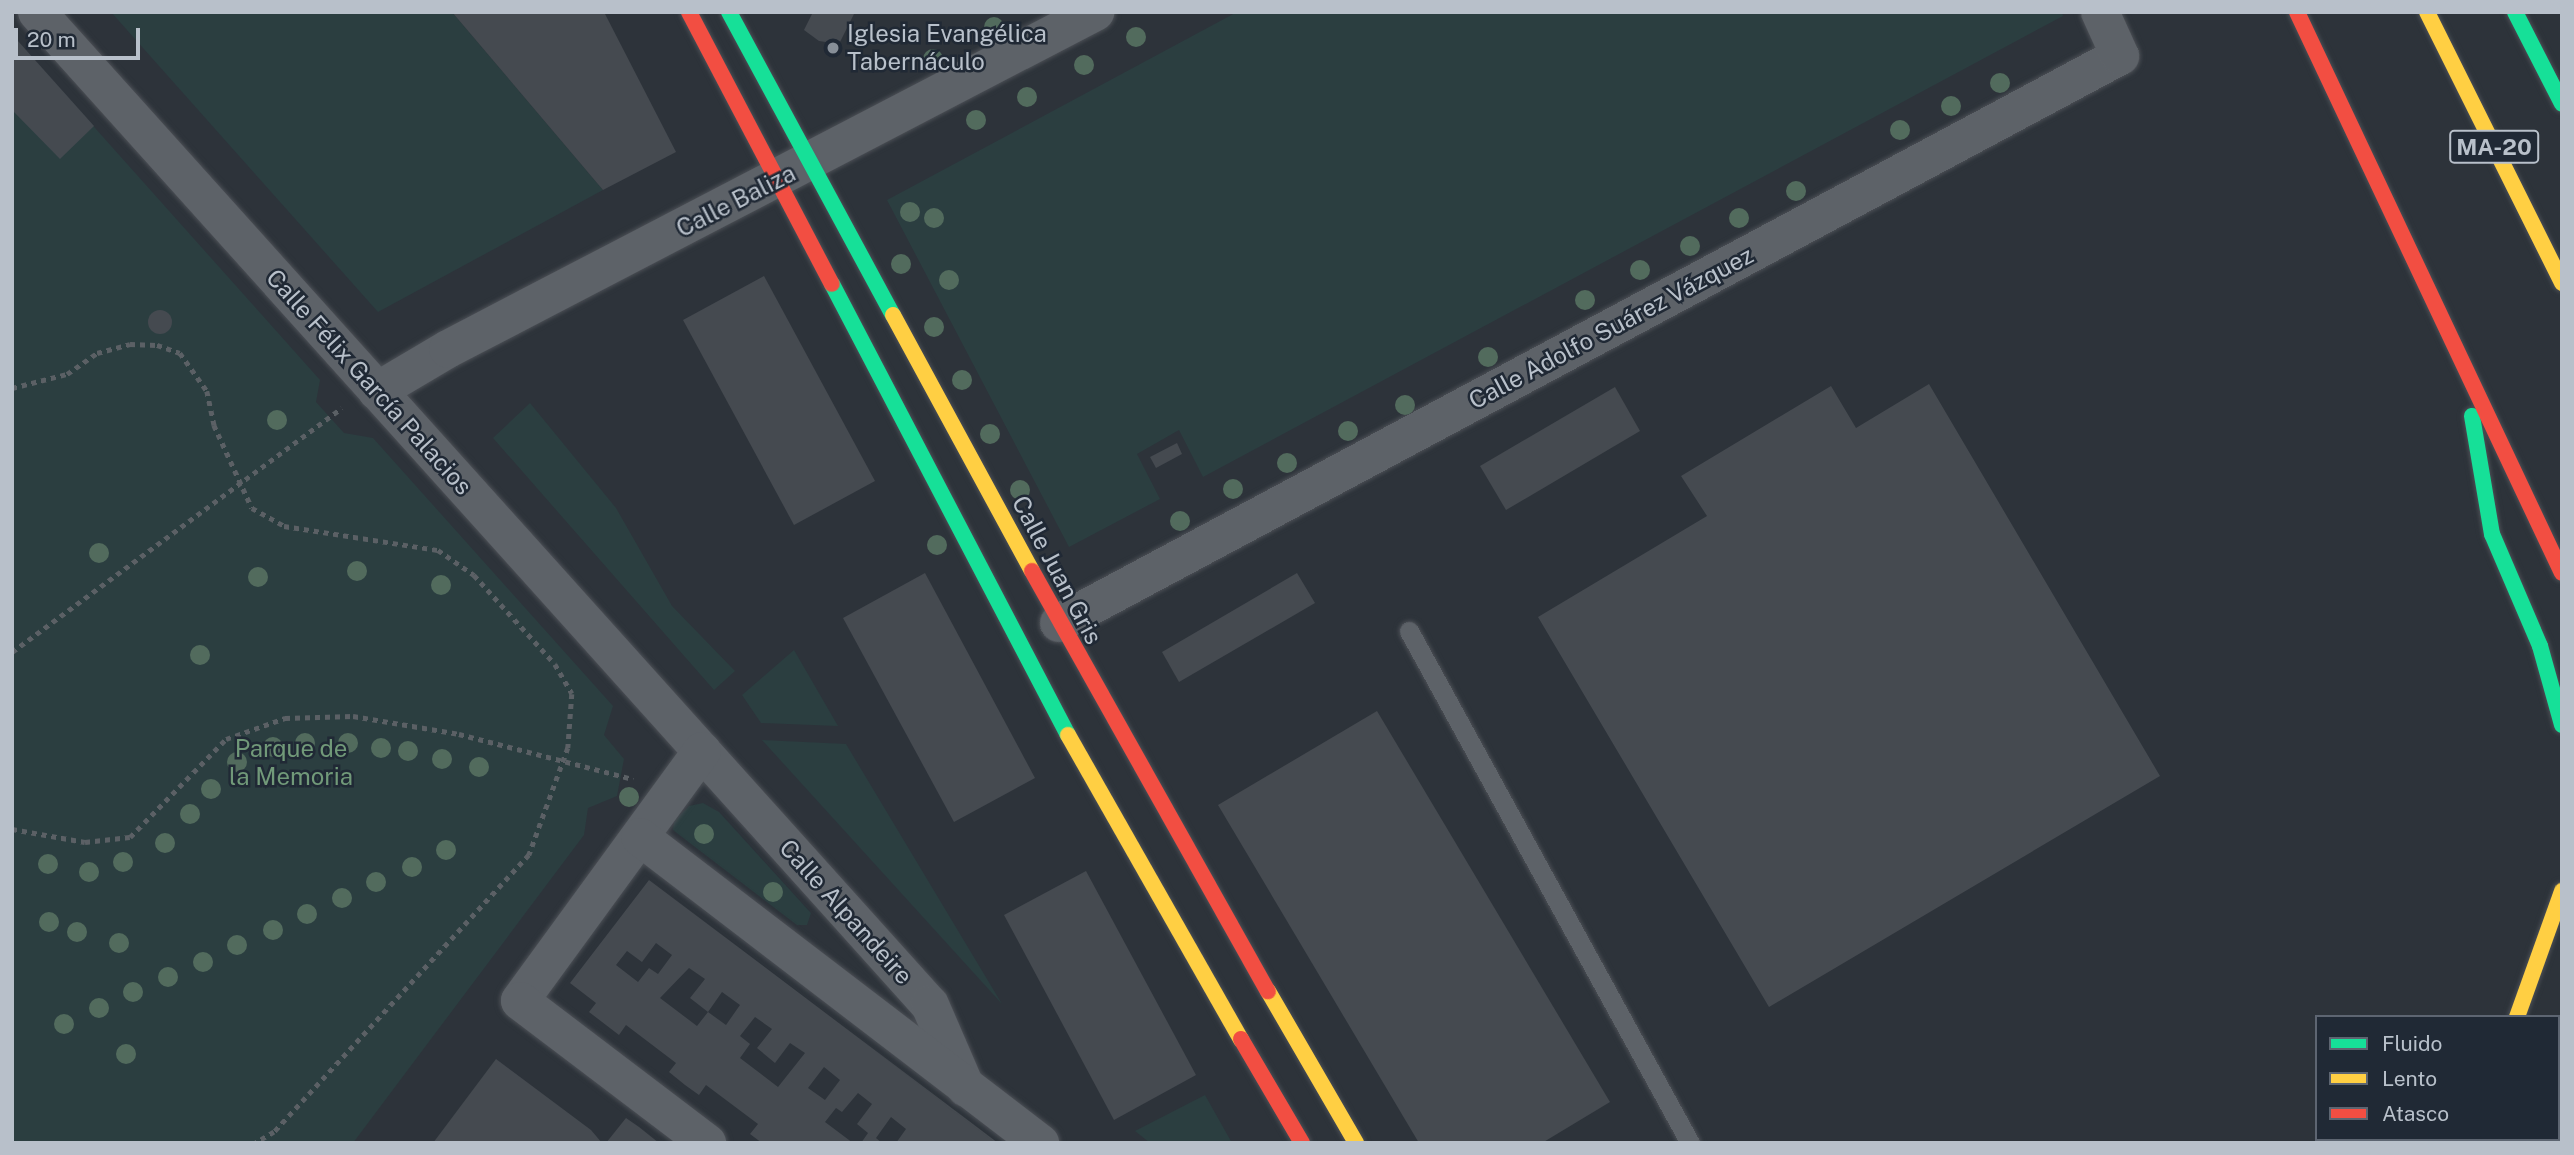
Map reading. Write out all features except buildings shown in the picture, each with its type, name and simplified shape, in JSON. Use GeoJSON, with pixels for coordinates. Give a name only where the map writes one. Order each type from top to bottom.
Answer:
{"type":"FeatureCollection","features":[{"type":"Feature","properties":{"kind":"main road"},"geometry":{"type":"LineString","coordinates":[[689,12],[775,181],[1100,797],[1302,1143]]}},
{"type":"Feature","properties":{"kind":"main road","name":"Calle Juan Gris"},"geometry":{"type":"LineString","coordinates":[[729,12],[1059,623],[1356,1143]]}},
{"type":"Feature","properties":{"kind":"main road"},"geometry":{"type":"LineString","coordinates":[[2297,12],[2465,376],[2562,573]]}},
{"type":"Feature","properties":{"kind":"main road","name":"MA-20"},"geometry":{"type":"LineString","coordinates":[[2427,12],[2562,283]]}},
{"type":"Feature","properties":{"kind":"main road","name":"MA-20"},"geometry":{"type":"LineString","coordinates":[[2515,12],[2562,104]]}},
{"type":"Feature","properties":{"kind":"main road"},"geometry":{"type":"LineString","coordinates":[[2465,376],[2492,534],[2540,646],[2562,725]]}},
{"type":"Feature","properties":{"kind":"main road"},"geometry":{"type":"LineString","coordinates":[[2518,1015],[2562,891]]}},
{"type":"Feature","properties":{"kind":"street","name":"Calle Félix García Palacios"},"geometry":{"type":"LineString","coordinates":[[37,12],[364,396],[702,751]]}},
{"type":"Feature","properties":{"kind":"street","name":"Calle Baliza"},"geometry":{"type":"LineString","coordinates":[[364,396],[448,349],[1095,12]]}},
{"type":"Feature","properties":{"kind":"street","name":"Calle Adolfo Suárez Vázquez"},"geometry":{"type":"LineString","coordinates":[[1059,623],[2120,56],[2100,12]]}},
{"type":"Feature","properties":{"kind":"street"},"geometry":{"type":"LineString","coordinates":[[702,751],[520,1001],[707,1143]]}},
{"type":"Feature","properties":{"kind":"street","name":"Calle Alpandeire"},"geometry":{"type":"LineString","coordinates":[[702,751],[930,1005],[966,1088]]}},
{"type":"Feature","properties":{"kind":"street","name":"Calle Alpandeire"},"geometry":{"type":"LineString","coordinates":[[640,837],[1040,1143]]}},
{"type":"Feature","properties":{"kind":"lane"},"geometry":{"type":"LineString","coordinates":[[1409,631],[1690,1143]]}},
{"type":"Feature","properties":{"kind":"path"},"geometry":{"type":"LineString","coordinates":[[12,388],[67,374],[97,353],[130,344],[157,345],[180,353],[207,391],[214,425],[243,482],[252,508],[284,526],[438,550],[474,575],[555,664],[572,694],[564,761],[529,855],[511,880],[274,1132],[256,1143]]}},
{"type":"Feature","properties":{"kind":"path"},"geometry":{"type":"LineString","coordinates":[[12,652],[364,396]]}},
{"type":"Feature","properties":{"kind":"path"},"geometry":{"type":"LineString","coordinates":[[12,829],[85,842],[130,837],[226,738],[285,718],[353,716],[458,734],[638,780]]}},
{"type":"Feature","properties":{"kind":"green space"},"geometry":{"type":"Polygon","coordinates":[[[111,12],[452,12],[603,190],[378,312],[111,12]]]}},
{"type":"Feature","properties":{"kind":"green space"},"geometry":{"type":"Polygon","coordinates":[[[1237,12],[2062,12],[2063,16],[1203,477],[1179,430],[1137,454],[1160,499],[1069,547],[887,200],[1237,12]]]}},
{"type":"Feature","properties":{"kind":"green space","name":"Parque de la Memoria"},"geometry":{"type":"Polygon","coordinates":[[[12,35],[320,380],[316,402],[344,433],[373,438],[613,706],[604,735],[624,759],[617,796],[588,808],[584,835],[353,1143],[12,1143],[12,35]]]}},
{"type":"Feature","properties":{"kind":"green space"},"geometry":{"type":"Polygon","coordinates":[[[530,403],[616,508],[672,606],[735,671],[714,690],[493,438],[530,403]]]}},
{"type":"Feature","properties":{"kind":"green space"},"geometry":{"type":"Polygon","coordinates":[[[794,650],[838,726],[761,723],[742,695],[794,650]]]}},
{"type":"Feature","properties":{"kind":"green space"},"geometry":{"type":"Polygon","coordinates":[[[762,740],[846,744],[1002,1004],[762,740]]]}},
{"type":"Feature","properties":{"kind":"green space"},"geometry":{"type":"Polygon","coordinates":[[[703,803],[719,812],[811,913],[807,925],[797,925],[673,830],[674,821],[689,806],[703,803]]]}},
{"type":"Feature","properties":{"kind":"green space"},"geometry":{"type":"Polygon","coordinates":[[[1205,1095],[1232,1143],[1150,1143],[1135,1131],[1205,1095]]]}},
{"type":"Feature","properties":{"kind":"traffic: fast"},"geometry":{"type":"LineString","coordinates":[[729,12],[893,315]]}},
{"type":"Feature","properties":{"kind":"traffic: fast"},"geometry":{"type":"LineString","coordinates":[[2515,12],[2562,104]]}},
{"type":"Feature","properties":{"kind":"traffic: fast"},"geometry":{"type":"LineString","coordinates":[[832,284],[1068,735]]}},
{"type":"Feature","properties":{"kind":"traffic: fast"},"geometry":{"type":"LineString","coordinates":[[2472,416],[2492,534],[2540,646],[2562,725]]}},
{"type":"Feature","properties":{"kind":"traffic: slow"},"geometry":{"type":"LineString","coordinates":[[2427,12],[2562,283]]}},
{"type":"Feature","properties":{"kind":"traffic: slow"},"geometry":{"type":"LineString","coordinates":[[893,315],[1032,571]]}},
{"type":"Feature","properties":{"kind":"traffic: slow"},"geometry":{"type":"LineString","coordinates":[[1068,735],[1241,1039]]}},
{"type":"Feature","properties":{"kind":"traffic: slow"},"geometry":{"type":"LineString","coordinates":[[2518,1015],[2562,891]]}},
{"type":"Feature","properties":{"kind":"traffic: slow"},"geometry":{"type":"LineString","coordinates":[[1268,991],[1356,1143]]}},
{"type":"Feature","properties":{"kind":"traffic: jam"},"geometry":{"type":"LineString","coordinates":[[689,12],[832,284]]}},
{"type":"Feature","properties":{"kind":"traffic: jam"},"geometry":{"type":"LineString","coordinates":[[2297,12],[2562,573]]}},
{"type":"Feature","properties":{"kind":"traffic: jam"},"geometry":{"type":"LineString","coordinates":[[1032,571],[1268,991]]}},
{"type":"Feature","properties":{"kind":"traffic: jam"},"geometry":{"type":"LineString","coordinates":[[1241,1039],[1302,1143]]}},
{"type":"Feature","properties":{"kind":"place","name":"Iglesia Evangélica Tabernáculo"},"geometry":{"type":"Point","coordinates":[833,48]}}]}
